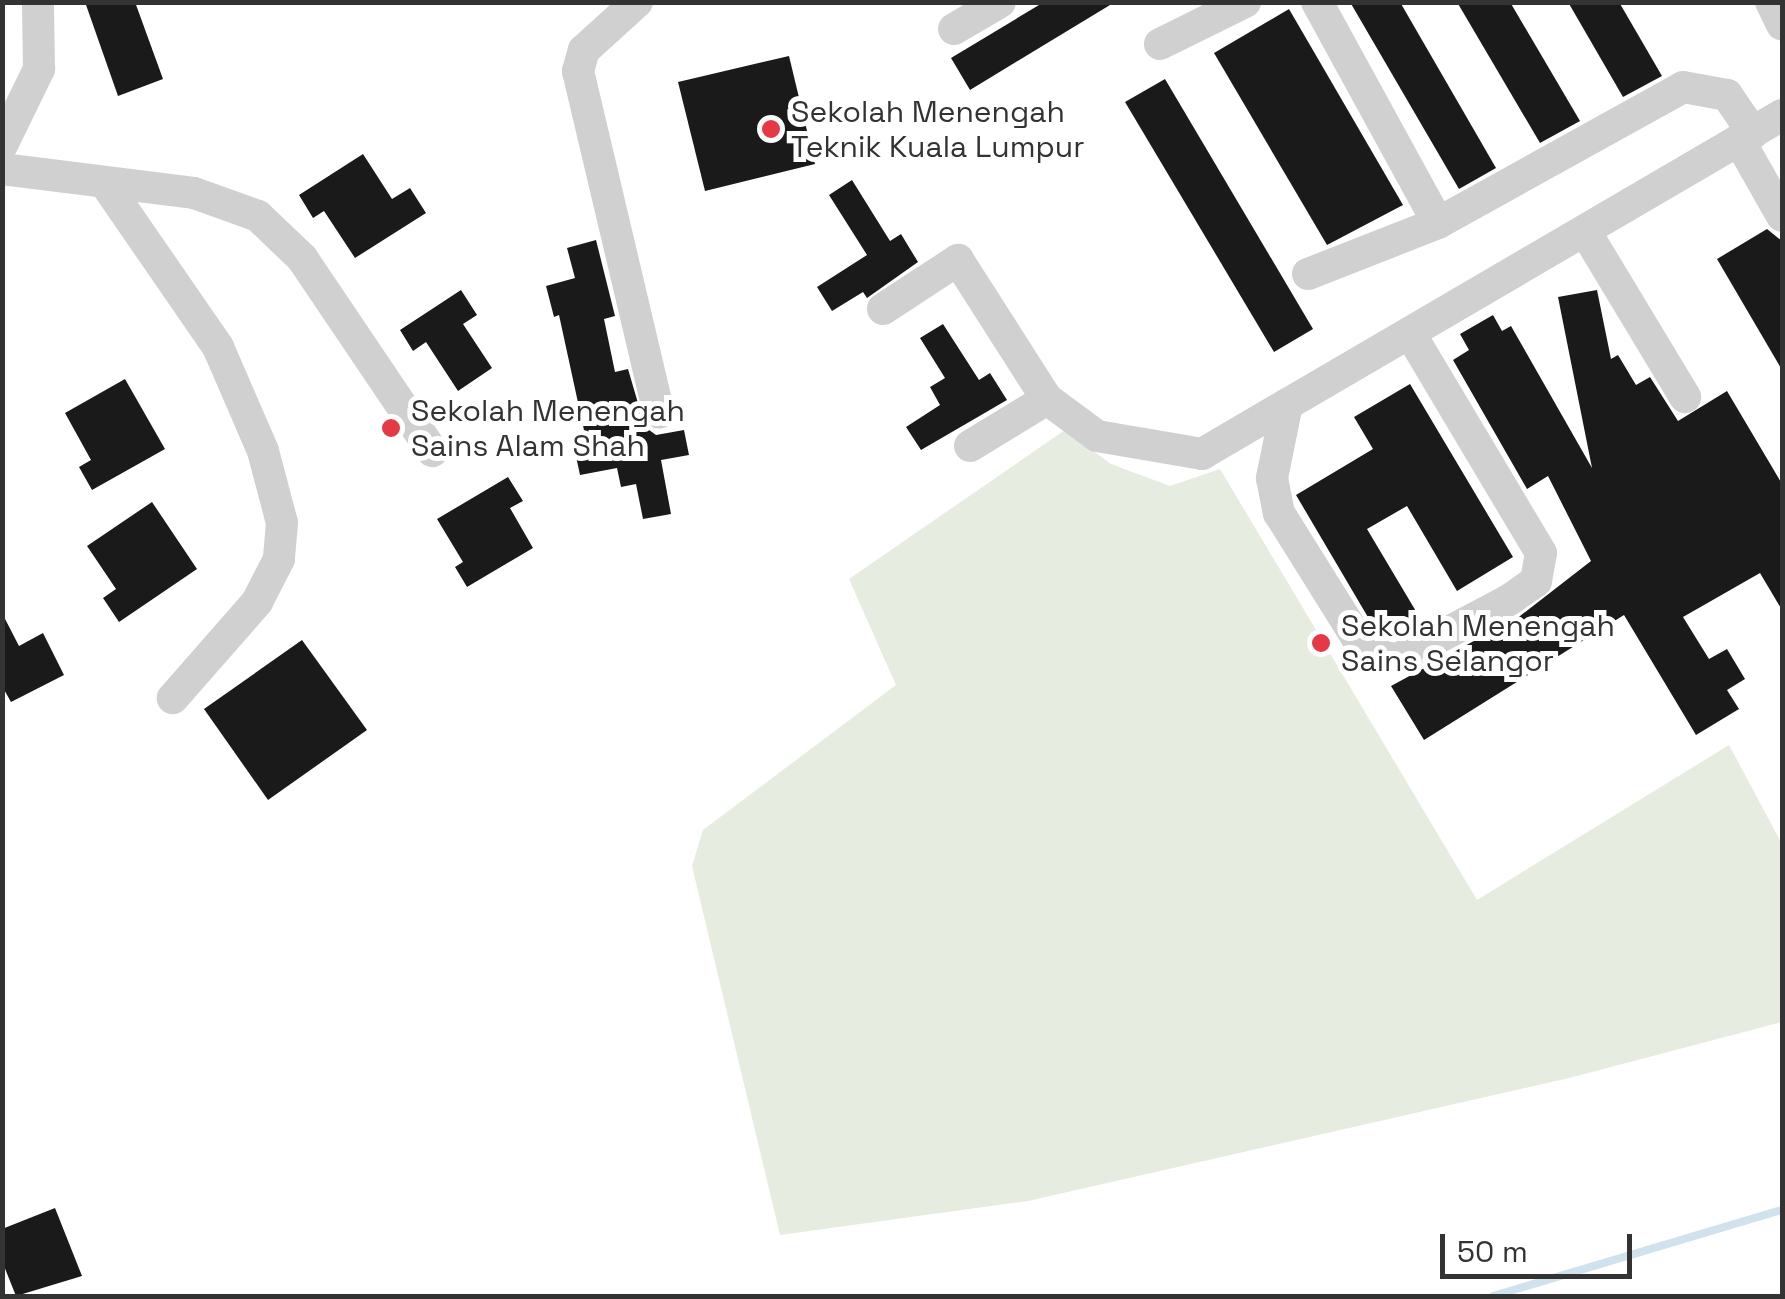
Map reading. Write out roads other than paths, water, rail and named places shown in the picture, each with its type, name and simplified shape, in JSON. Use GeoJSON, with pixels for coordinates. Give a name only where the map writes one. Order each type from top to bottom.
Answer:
{"type":"FeatureCollection","features":[{"type":"Feature","properties":{"kind":"street"},"geometry":{"type":"LineString","coordinates":[[2,145],[39,69],[38,2]]}},
{"type":"Feature","properties":{"kind":"street"},"geometry":{"type":"LineString","coordinates":[[636,2],[584,50],[578,72],[659,413]]}},
{"type":"Feature","properties":{"kind":"street"},"geometry":{"type":"LineString","coordinates":[[954,29],[1000,2]]}},
{"type":"Feature","properties":{"kind":"street"},"geometry":{"type":"LineString","coordinates":[[1160,44],[1244,2]]}},
{"type":"Feature","properties":{"kind":"street"},"geometry":{"type":"LineString","coordinates":[[1317,2],[1438,223]]}},
{"type":"Feature","properties":{"kind":"street"},"geometry":{"type":"LineString","coordinates":[[1770,2],[1782,25]]}},
{"type":"Feature","properties":{"kind":"street"},"geometry":{"type":"LineString","coordinates":[[1308,274],[1438,223],[1683,87],[1727,95],[1782,216]]}},
{"type":"Feature","properties":{"kind":"street"},"geometry":{"type":"LineString","coordinates":[[883,310],[958,260],[1047,399],[1097,436],[1202,454],[1782,115]]}},
{"type":"Feature","properties":{"kind":"street"},"geometry":{"type":"LineString","coordinates":[[2,168],[107,186],[194,194],[258,216],[302,258],[432,451]]}},
{"type":"Feature","properties":{"kind":"street"},"geometry":{"type":"LineString","coordinates":[[107,186],[218,348],[263,451],[282,523],[279,559],[256,602],[173,698]]}},
{"type":"Feature","properties":{"kind":"street"},"geometry":{"type":"LineString","coordinates":[[1585,231],[1685,397]]}},
{"type":"Feature","properties":{"kind":"street"},"geometry":{"type":"LineString","coordinates":[[1287,404],[1272,478],[1279,513],[1357,638],[1383,657],[1398,658],[1509,600],[1536,581],[1540,554],[1410,332]]}},
{"type":"Feature","properties":{"kind":"street"},"geometry":{"type":"LineString","coordinates":[[970,446],[1047,399]]}},
{"type":"Feature","properties":{"kind":"waterway"},"geometry":{"type":"LineString","coordinates":[[1493,1296],[1782,1210]]}},
{"type":"Feature","properties":{"kind":"place","name":"Sekolah Menengah Teknik Kuala Lumpur"},"geometry":{"type":"Point","coordinates":[771,129]}},
{"type":"Feature","properties":{"kind":"place","name":"Sekolah Menengah Sains Alam Shah"},"geometry":{"type":"Point","coordinates":[391,428]}},
{"type":"Feature","properties":{"kind":"place","name":"Sekolah Menengah Sains Selangor"},"geometry":{"type":"Point","coordinates":[1321,643]}}]}
